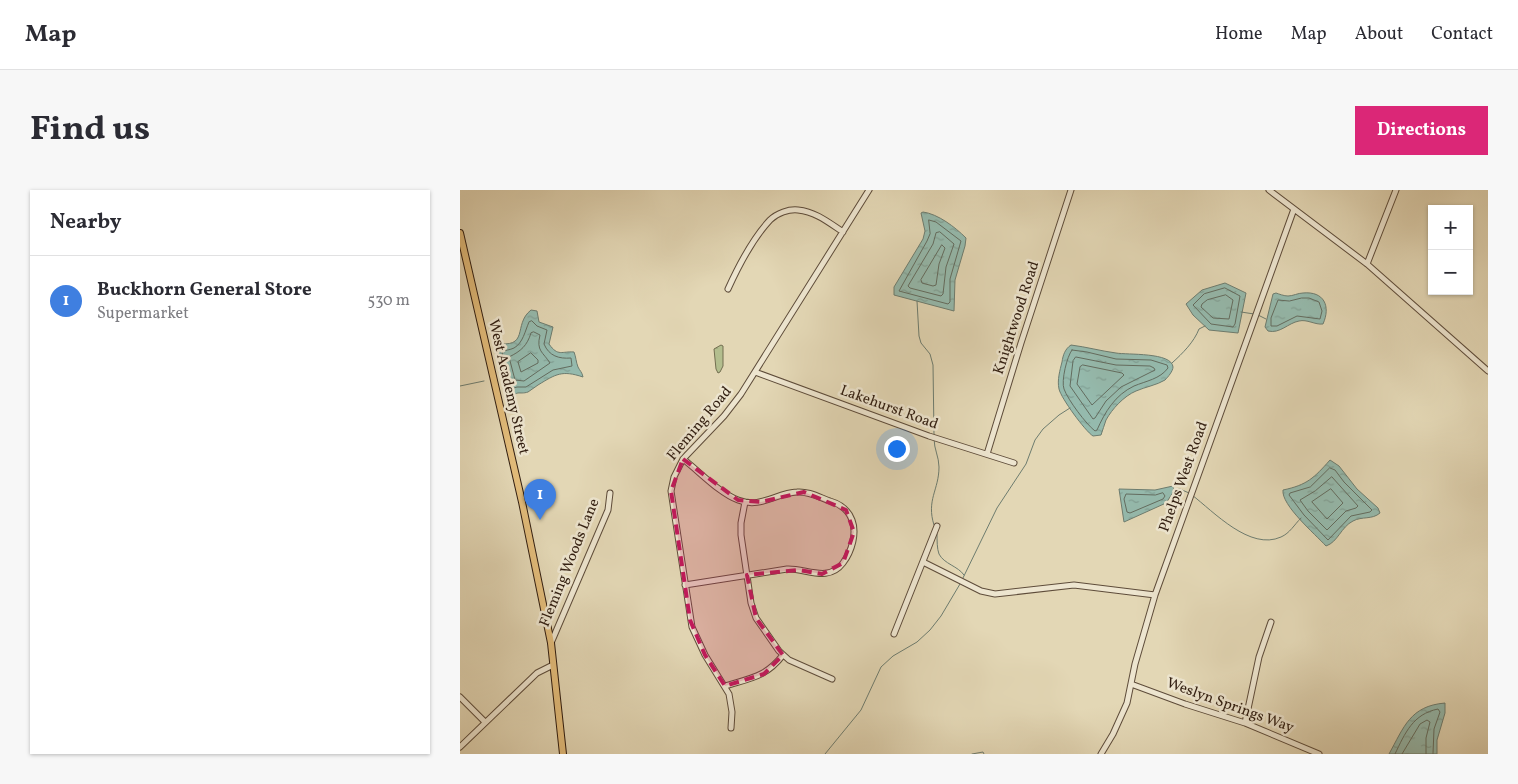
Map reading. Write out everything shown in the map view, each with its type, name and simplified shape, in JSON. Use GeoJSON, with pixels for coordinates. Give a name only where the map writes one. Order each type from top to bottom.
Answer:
{"type":"FeatureCollection","features":[{"type":"Feature","properties":{"kind":"main road","name":"West Academy Street"},"geometry":{"type":"LineString","coordinates":[[460,233],[520,492],[551,643],[563,754]]}},
{"type":"Feature","properties":{"kind":"street","name":"Fleming Road"},"geometry":{"type":"LineString","coordinates":[[731,728],[732,703],[726,686],[705,655],[694,634],[690,620],[671,491],[674,477],[684,459],[742,394],[869,190]]}},
{"type":"Feature","properties":{"kind":"street","name":"Knightwood Road"},"geometry":{"type":"LineString","coordinates":[[987,454],[1071,190]]}},
{"type":"Feature","properties":{"kind":"street"},"geometry":{"type":"LineString","coordinates":[[1269,190],[1367,264],[1488,371]]}},
{"type":"Feature","properties":{"kind":"street"},"geometry":{"type":"LineString","coordinates":[[1367,264],[1396,190]]}},
{"type":"Feature","properties":{"kind":"street","name":"Phelps West Road"},"geometry":{"type":"LineString","coordinates":[[1101,754],[1127,703],[1130,684],[1155,595],[1294,209]]}},
{"type":"Feature","properties":{"kind":"street"},"geometry":{"type":"LineString","coordinates":[[728,289],[734,274],[771,219],[786,211],[797,210],[816,214],[843,232]]}},
{"type":"Feature","properties":{"kind":"street","name":"Lakehurst Road"},"geometry":{"type":"LineString","coordinates":[[755,372],[929,436],[1014,463]]}},
{"type":"Feature","properties":{"kind":"street"},"geometry":{"type":"LineString","coordinates":[[684,459],[726,493],[745,502],[761,502],[791,493],[804,492],[837,504],[846,510],[853,524],[854,532],[854,538],[847,558],[840,566],[829,573],[816,574],[793,568],[685,585]]}},
{"type":"Feature","properties":{"kind":"street","name":"Fleming Woods Lane"},"geometry":{"type":"LineString","coordinates":[[551,643],[608,510],[610,493]]}},
{"type":"Feature","properties":{"kind":"street"},"geometry":{"type":"LineString","coordinates":[[745,502],[741,529],[751,603],[756,618],[783,655],[794,663],[832,679]]}},
{"type":"Feature","properties":{"kind":"street"},"geometry":{"type":"LineString","coordinates":[[894,634],[938,526]]}},
{"type":"Feature","properties":{"kind":"street"},"geometry":{"type":"LineString","coordinates":[[923,562],[981,591],[995,594],[1074,585],[1155,595]]}},
{"type":"Feature","properties":{"kind":"street"},"geometry":{"type":"LineString","coordinates":[[1244,723],[1259,657],[1271,622]]}},
{"type":"Feature","properties":{"kind":"street"},"geometry":{"type":"LineString","coordinates":[[726,686],[764,674],[776,665],[783,655]]}},
{"type":"Feature","properties":{"kind":"street"},"geometry":{"type":"LineString","coordinates":[[460,748],[537,673],[553,665]]}},
{"type":"Feature","properties":{"kind":"street","name":"Weslyn Springs Way"},"geometry":{"type":"LineString","coordinates":[[1130,684],[1244,723],[1319,754]]}},
{"type":"Feature","properties":{"kind":"street"},"geometry":{"type":"LineString","coordinates":[[460,697],[486,722]]}},
{"type":"Feature","properties":{"kind":"highlighted area"},"geometry":{"type":"Polygon","coordinates":[[[683,459],[738,500],[761,502],[804,492],[846,510],[854,532],[843,563],[822,574],[799,570],[747,575],[756,618],[783,655],[764,674],[725,686],[705,655],[690,620],[671,491],[683,459]]]}},
{"type":"Feature","properties":{"kind":"green space"},"geometry":{"type":"Polygon","coordinates":[[[721,345],[723,346],[723,366],[718,373],[714,349],[721,345]]]}},
{"type":"Feature","properties":{"kind":"water"},"geometry":{"type":"Polygon","coordinates":[[[921,213],[934,215],[946,222],[966,238],[955,280],[954,311],[894,295],[894,287],[923,239],[925,231],[921,213]]]}},
{"type":"Feature","properties":{"kind":"water"},"geometry":{"type":"Polygon","coordinates":[[[1225,283],[1246,293],[1238,333],[1209,330],[1193,315],[1186,304],[1202,290],[1225,283]]]}},
{"type":"Feature","properties":{"kind":"water"},"geometry":{"type":"Polygon","coordinates":[[[1310,293],[1321,297],[1326,306],[1323,324],[1302,321],[1295,322],[1280,330],[1268,331],[1265,327],[1273,294],[1288,296],[1310,293]]]}},
{"type":"Feature","properties":{"kind":"water"},"geometry":{"type":"Polygon","coordinates":[[[531,310],[537,311],[539,322],[553,327],[549,344],[555,351],[574,352],[583,377],[559,374],[528,392],[516,393],[512,400],[503,383],[494,343],[505,344],[517,339],[522,322],[531,310]]]}},
{"type":"Feature","properties":{"kind":"water"},"geometry":{"type":"Polygon","coordinates":[[[1071,345],[1116,353],[1157,357],[1171,362],[1173,369],[1165,380],[1136,391],[1123,399],[1106,420],[1101,435],[1093,436],[1074,414],[1058,386],[1063,357],[1071,345]]]}},
{"type":"Feature","properties":{"kind":"water"},"geometry":{"type":"Polygon","coordinates":[[[1330,460],[1339,466],[1357,489],[1378,508],[1380,513],[1353,521],[1345,527],[1334,541],[1326,546],[1293,511],[1287,503],[1283,490],[1310,480],[1330,460]]]}},
{"type":"Feature","properties":{"kind":"water"},"geometry":{"type":"Polygon","coordinates":[[[1173,486],[1174,491],[1166,503],[1124,522],[1119,489],[1155,490],[1173,486]]]}},
{"type":"Feature","properties":{"kind":"water"},"geometry":{"type":"Polygon","coordinates":[[[1445,703],[1445,713],[1437,740],[1437,754],[1389,754],[1404,727],[1416,713],[1424,708],[1445,703]]]}},
{"type":"Feature","properties":{"kind":"waterway"},"geometry":{"type":"LineString","coordinates":[[917,301],[919,336],[921,343],[930,354],[933,365],[934,435]]}},
{"type":"Feature","properties":{"kind":"waterway"},"geometry":{"type":"LineString","coordinates":[[1241,312],[1254,314]]}},
{"type":"Feature","properties":{"kind":"waterway"},"geometry":{"type":"LineString","coordinates":[[1258,315],[1266,319]]}},
{"type":"Feature","properties":{"kind":"waterway"},"geometry":{"type":"LineString","coordinates":[[1172,363],[1191,343],[1199,329],[1205,326]]}},
{"type":"Feature","properties":{"kind":"waterway"},"geometry":{"type":"LineString","coordinates":[[460,386],[484,381]]}},
{"type":"Feature","properties":{"kind":"waterway"},"geometry":{"type":"LineString","coordinates":[[962,580],[997,508],[1026,464],[1035,440],[1043,429],[1070,408]]}},
{"type":"Feature","properties":{"kind":"waterway"},"geometry":{"type":"LineString","coordinates":[[934,439],[939,467],[931,509],[934,525]]}},
{"type":"Feature","properties":{"kind":"waterway"},"geometry":{"type":"LineString","coordinates":[[1174,489],[1180,489],[1189,493]]}},
{"type":"Feature","properties":{"kind":"waterway"},"geometry":{"type":"LineString","coordinates":[[1192,495],[1233,528],[1257,539],[1269,540],[1281,537],[1301,518]]}},
{"type":"Feature","properties":{"kind":"waterway"},"geometry":{"type":"LineString","coordinates":[[937,534],[939,554],[964,575]]}},
{"type":"Feature","properties":{"kind":"waterway"},"geometry":{"type":"LineString","coordinates":[[825,754],[861,710],[881,667],[893,656],[917,642],[930,630],[941,616],[960,584]]}},
{"type":"Feature","properties":{"kind":"waterway"},"geometry":{"type":"LineString","coordinates":[[972,754],[983,752],[984,754]]}},
{"type":"Feature","properties":{"kind":"place","name":"Buckhorn General Store"},"geometry":{"type":"Point","coordinates":[540,520]}}]}
